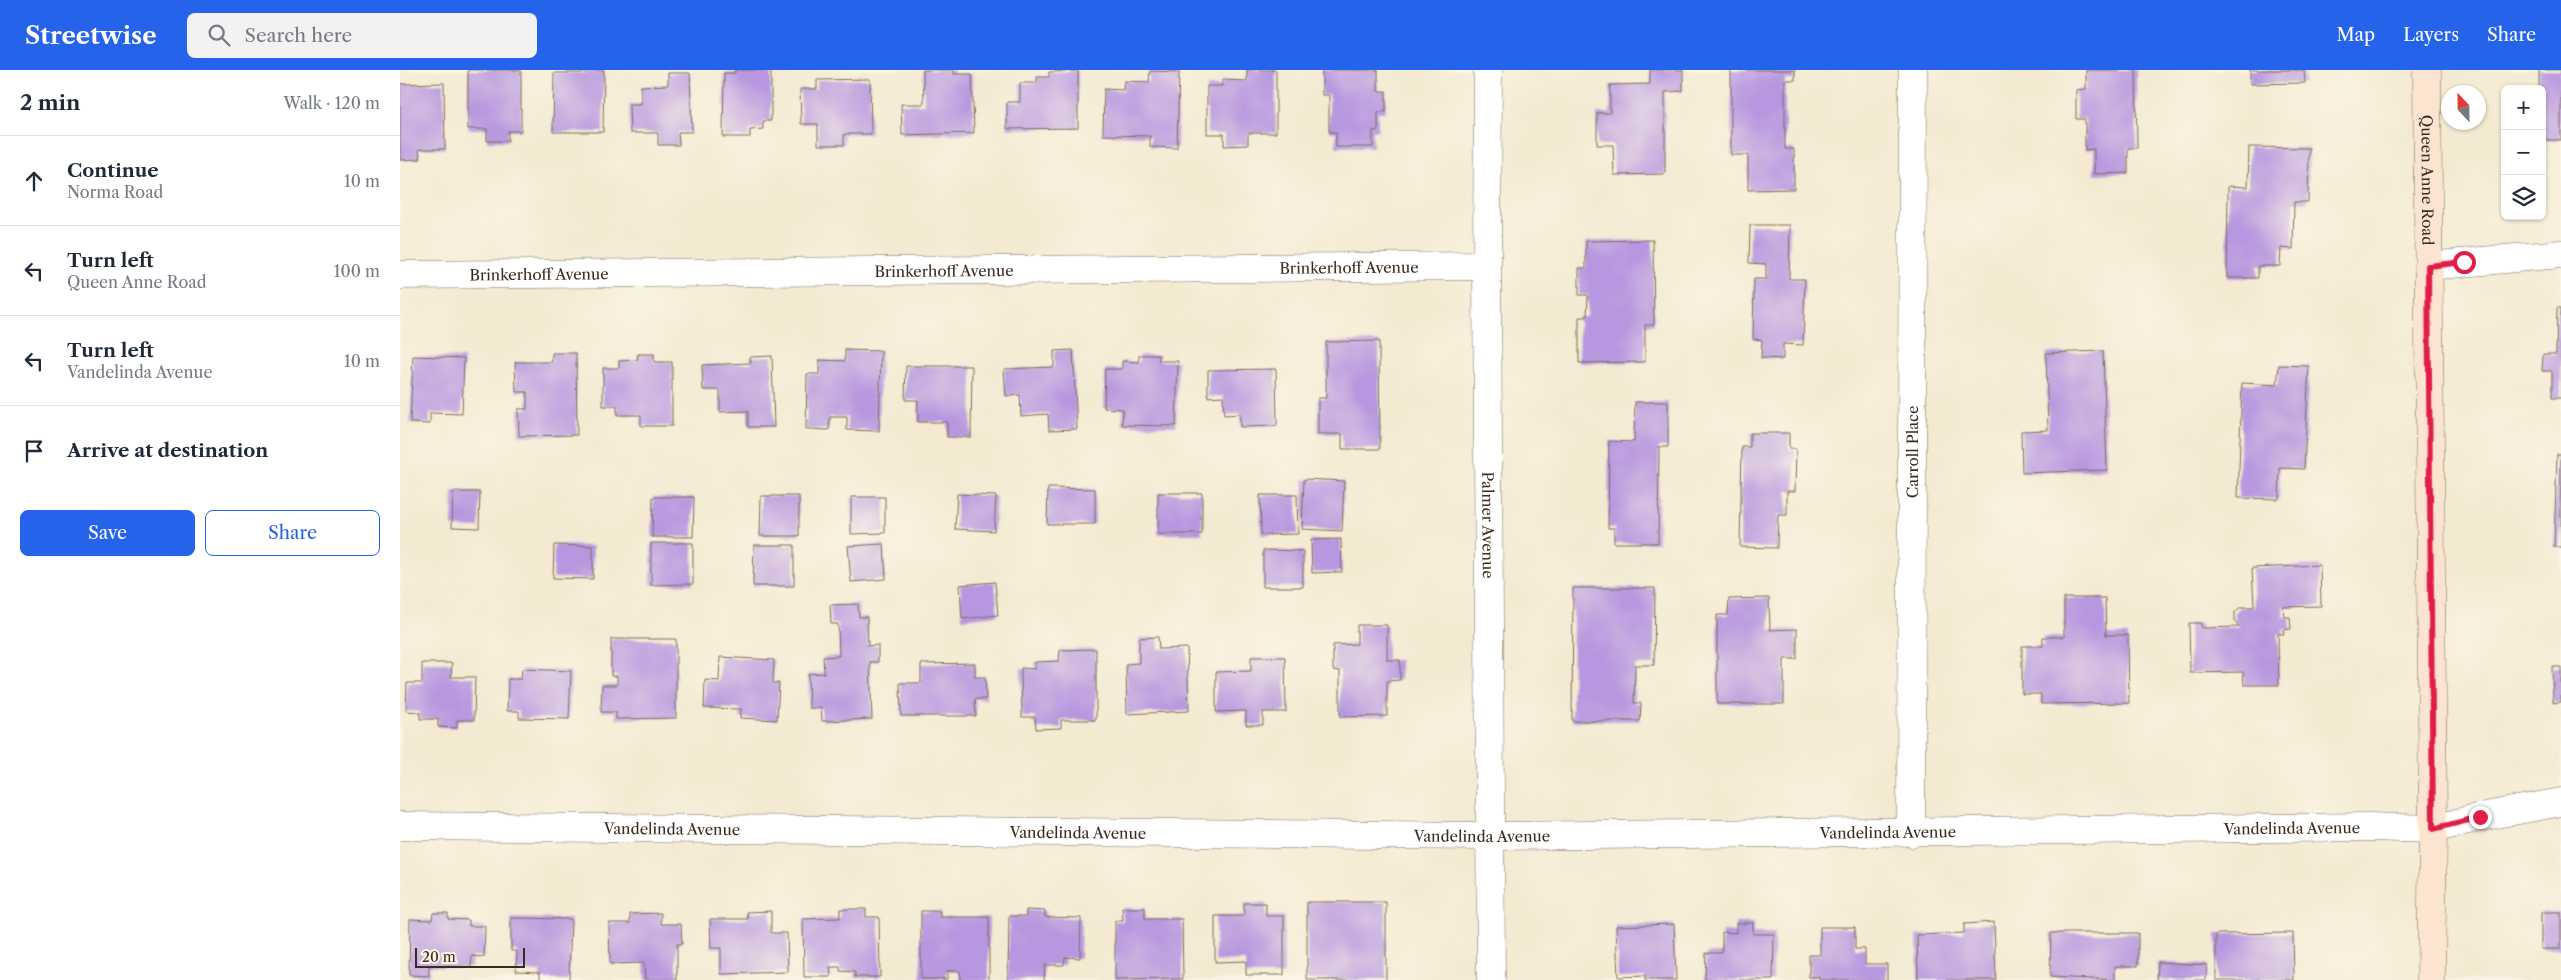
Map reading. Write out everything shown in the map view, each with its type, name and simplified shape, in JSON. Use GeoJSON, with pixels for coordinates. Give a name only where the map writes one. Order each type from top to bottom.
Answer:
{"type":"FeatureCollection","features":[{"type":"Feature","properties":{"kind":"street","name":"Palmer Avenue"},"geometry":{"type":"LineString","coordinates":[[1488,70],[1487,266],[1491,980]]}},
{"type":"Feature","properties":{"kind":"street","name":"Carroll Place"},"geometry":{"type":"LineString","coordinates":[[1911,833],[1913,70]]}},
{"type":"Feature","properties":{"kind":"street","name":"Queen Anne Road"},"geometry":{"type":"LineString","coordinates":[[2427,70],[2433,829],[2431,980]]}},
{"type":"Feature","properties":{"kind":"street"},"geometry":{"type":"LineString","coordinates":[[2428,266],[2561,254]]}},
{"type":"Feature","properties":{"kind":"street","name":"Brinkerhoff Avenue"},"geometry":{"type":"LineString","coordinates":[[400,275],[1487,266]]}},
{"type":"Feature","properties":{"kind":"street","name":"Vandelinda Avenue"},"geometry":{"type":"LineString","coordinates":[[400,826],[1490,836],[2369,827],[2433,829],[2480,817],[2561,802]]}},
{"type":"Feature","properties":{"kind":"building"},"geometry":{"type":"Polygon","coordinates":[[[468,70],[521,70],[521,131],[508,131],[508,141],[487,141],[487,129],[468,129],[468,70]]]}},
{"type":"Feature","properties":{"kind":"building"},"geometry":{"type":"Polygon","coordinates":[[[586,70],[604,70],[603,132],[553,132],[554,73],[586,73],[586,70]]]}},
{"type":"Feature","properties":{"kind":"building"},"geometry":{"type":"Polygon","coordinates":[[[735,70],[771,70],[771,121],[763,121],[763,129],[750,130],[750,137],[723,137],[724,73],[735,73],[735,70]]]}},
{"type":"Feature","properties":{"kind":"building"},"geometry":{"type":"Polygon","coordinates":[[[923,70],[954,70],[954,74],[972,74],[974,133],[902,135],[901,104],[924,104],[923,70]]]}},
{"type":"Feature","properties":{"kind":"building"},"geometry":{"type":"Polygon","coordinates":[[[1247,70],[1276,70],[1276,133],[1248,133],[1248,145],[1224,146],[1224,134],[1207,134],[1207,86],[1222,86],[1222,80],[1247,81],[1247,70]]]}},
{"type":"Feature","properties":{"kind":"building"},"geometry":{"type":"Polygon","coordinates":[[[1322,70],[1378,70],[1378,91],[1386,91],[1386,112],[1378,112],[1378,130],[1373,131],[1373,147],[1336,147],[1336,132],[1329,132],[1329,95],[1322,95],[1322,70]]]}},
{"type":"Feature","properties":{"kind":"building"},"geometry":{"type":"Polygon","coordinates":[[[1650,70],[1683,70],[1683,91],[1665,92],[1665,174],[1614,175],[1613,145],[1597,145],[1597,113],[1610,113],[1610,85],[1650,84],[1650,70]]]}},
{"type":"Feature","properties":{"kind":"building"},"geometry":{"type":"Polygon","coordinates":[[[1731,70],[1795,70],[1795,80],[1785,80],[1785,149],[1794,149],[1794,189],[1748,190],[1748,155],[1731,155],[1731,70]]]}},
{"type":"Feature","properties":{"kind":"building"},"geometry":{"type":"Polygon","coordinates":[[[2086,70],[2136,70],[2137,148],[2128,148],[2128,173],[2094,174],[2094,149],[2085,150],[2085,119],[2076,119],[2076,90],[2086,89],[2086,70]]]}},
{"type":"Feature","properties":{"kind":"building"},"geometry":{"type":"Polygon","coordinates":[[[2250,70],[2304,70],[2305,83],[2250,84],[2250,70]]]}},
{"type":"Feature","properties":{"kind":"building"},"geometry":{"type":"Polygon","coordinates":[[[2539,70],[2561,70],[2561,140],[2546,140],[2546,85],[2539,85],[2539,70]]]}},
{"type":"Feature","properties":{"kind":"building"},"geometry":{"type":"Polygon","coordinates":[[[1078,71],[1078,128],[1007,129],[1007,102],[1020,102],[1020,83],[1037,83],[1037,77],[1049,77],[1049,72],[1078,71]]]}},
{"type":"Feature","properties":{"kind":"building"},"geometry":{"type":"Polygon","coordinates":[[[1150,71],[1179,72],[1177,148],[1150,147],[1150,136],[1103,135],[1104,89],[1123,90],[1124,81],[1149,82],[1150,71]]]}},
{"type":"Feature","properties":{"kind":"building"},"geometry":{"type":"Polygon","coordinates":[[[668,73],[690,73],[692,132],[678,132],[679,145],[658,145],[658,133],[630,133],[629,104],[641,104],[641,86],[668,85],[668,73]]]}},
{"type":"Feature","properties":{"kind":"building"},"geometry":{"type":"Polygon","coordinates":[[[870,79],[871,134],[844,134],[844,145],[818,145],[818,124],[801,124],[800,89],[817,89],[817,80],[870,79]]]}},
{"type":"Feature","properties":{"kind":"building"},"geometry":{"type":"Polygon","coordinates":[[[444,83],[445,149],[419,149],[420,159],[400,160],[400,84],[444,83]]]}},
{"type":"Feature","properties":{"kind":"building"},"geometry":{"type":"Polygon","coordinates":[[[2249,147],[2309,148],[2308,202],[2294,202],[2293,249],[2281,248],[2280,266],[2258,266],[2258,278],[2227,278],[2228,186],[2248,187],[2249,147]]]}},
{"type":"Feature","properties":{"kind":"building"},"geometry":{"type":"Polygon","coordinates":[[[1750,225],[1790,225],[1789,279],[1805,279],[1803,345],[1783,344],[1783,359],[1761,358],[1762,340],[1753,339],[1754,279],[1766,279],[1766,264],[1749,263],[1750,225]]]}},
{"type":"Feature","properties":{"kind":"building"},"geometry":{"type":"Polygon","coordinates":[[[1653,240],[1654,325],[1645,325],[1645,362],[1579,363],[1579,317],[1587,317],[1588,295],[1579,295],[1579,268],[1586,268],[1586,241],[1653,240]]]}},
{"type":"Feature","properties":{"kind":"building"},"geometry":{"type":"Polygon","coordinates":[[[2557,308],[2561,308],[2561,398],[2552,398],[2552,371],[2542,371],[2543,354],[2556,354],[2557,308]]]}},
{"type":"Feature","properties":{"kind":"building"},"geometry":{"type":"Polygon","coordinates":[[[1379,341],[1380,449],[1342,449],[1342,434],[1318,434],[1318,398],[1326,398],[1326,342],[1379,341]]]}},
{"type":"Feature","properties":{"kind":"building"},"geometry":{"type":"Polygon","coordinates":[[[845,350],[881,351],[879,431],[847,430],[847,417],[830,417],[829,430],[806,429],[807,374],[819,374],[819,360],[845,361],[845,350]]]}},
{"type":"Feature","properties":{"kind":"building"},"geometry":{"type":"Polygon","coordinates":[[[1073,350],[1077,429],[1049,430],[1048,414],[1021,416],[1020,395],[1006,396],[1004,369],[1054,367],[1054,351],[1073,350]]]}},
{"type":"Feature","properties":{"kind":"building"},"geometry":{"type":"Polygon","coordinates":[[[2103,351],[2107,470],[2022,473],[2021,431],[2048,430],[2046,353],[2103,351]]]}},
{"type":"Feature","properties":{"kind":"building"},"geometry":{"type":"Polygon","coordinates":[[[552,353],[576,353],[577,435],[519,436],[518,409],[527,409],[527,392],[516,392],[515,362],[552,362],[552,353]]]}},
{"type":"Feature","properties":{"kind":"building"},"geometry":{"type":"Polygon","coordinates":[[[638,354],[654,354],[654,362],[672,362],[672,426],[641,426],[641,415],[617,415],[617,406],[603,406],[603,368],[619,368],[619,361],[637,360],[638,354]]]}},
{"type":"Feature","properties":{"kind":"building"},"geometry":{"type":"Polygon","coordinates":[[[1139,355],[1159,355],[1159,361],[1178,361],[1176,426],[1122,425],[1123,409],[1104,408],[1105,369],[1122,369],[1122,361],[1139,362],[1139,355]]]}},
{"type":"Feature","properties":{"kind":"building"},"geometry":{"type":"Polygon","coordinates":[[[413,356],[464,358],[462,414],[430,413],[430,424],[410,423],[413,356]]]}},
{"type":"Feature","properties":{"kind":"building"},"geometry":{"type":"Polygon","coordinates":[[[772,356],[774,427],[748,427],[748,411],[720,412],[720,390],[703,390],[702,365],[751,363],[750,357],[772,356]]]}},
{"type":"Feature","properties":{"kind":"building"},"geometry":{"type":"Polygon","coordinates":[[[2279,365],[2309,366],[2304,469],[2280,468],[2279,499],[2238,498],[2242,383],[2277,385],[2279,365]]]}},
{"type":"Feature","properties":{"kind":"building"},"geometry":{"type":"Polygon","coordinates":[[[906,366],[972,366],[971,437],[947,437],[947,422],[918,422],[918,400],[905,400],[906,366]]]}},
{"type":"Feature","properties":{"kind":"building"},"geometry":{"type":"Polygon","coordinates":[[[1276,369],[1277,426],[1240,427],[1240,414],[1224,415],[1223,396],[1208,397],[1208,370],[1276,369]]]}},
{"type":"Feature","properties":{"kind":"building"},"geometry":{"type":"Polygon","coordinates":[[[1635,402],[1668,402],[1668,447],[1659,447],[1658,543],[1614,543],[1614,528],[1608,528],[1609,441],[1634,442],[1635,402]]]}},
{"type":"Feature","properties":{"kind":"building"},"geometry":{"type":"Polygon","coordinates":[[[1750,433],[1789,433],[1789,449],[1796,449],[1795,491],[1787,491],[1787,515],[1778,515],[1777,548],[1740,547],[1742,447],[1750,447],[1750,433]]]}},
{"type":"Feature","properties":{"kind":"building"},"geometry":{"type":"Polygon","coordinates":[[[2557,454],[2561,454],[2561,547],[2554,547],[2557,454]]]}},
{"type":"Feature","properties":{"kind":"building"},"geometry":{"type":"Polygon","coordinates":[[[1304,479],[1344,481],[1342,531],[1302,529],[1304,479]]]}},
{"type":"Feature","properties":{"kind":"building"},"geometry":{"type":"Polygon","coordinates":[[[1048,488],[1095,489],[1095,524],[1047,524],[1048,488]]]}},
{"type":"Feature","properties":{"kind":"building"},"geometry":{"type":"Polygon","coordinates":[[[453,492],[480,492],[479,528],[452,527],[453,492]]]}},
{"type":"Feature","properties":{"kind":"building"},"geometry":{"type":"Polygon","coordinates":[[[1158,493],[1202,493],[1202,534],[1158,534],[1158,493]]]}},
{"type":"Feature","properties":{"kind":"building"},"geometry":{"type":"Polygon","coordinates":[[[957,494],[996,496],[994,531],[955,529],[957,494]]]}},
{"type":"Feature","properties":{"kind":"building"},"geometry":{"type":"Polygon","coordinates":[[[1260,495],[1297,495],[1298,534],[1261,535],[1260,495]]]}},
{"type":"Feature","properties":{"kind":"building"},"geometry":{"type":"Polygon","coordinates":[[[761,496],[799,496],[799,536],[760,536],[761,496]]]}},
{"type":"Feature","properties":{"kind":"building"},"geometry":{"type":"Polygon","coordinates":[[[653,497],[694,497],[693,537],[652,537],[653,497]]]}},
{"type":"Feature","properties":{"kind":"building"},"geometry":{"type":"Polygon","coordinates":[[[851,497],[885,497],[885,533],[851,534],[851,497]]]}},
{"type":"Feature","properties":{"kind":"building"},"geometry":{"type":"Polygon","coordinates":[[[1341,539],[1342,572],[1312,573],[1311,540],[1341,539]]]}},
{"type":"Feature","properties":{"kind":"building"},"geometry":{"type":"Polygon","coordinates":[[[651,543],[693,543],[693,584],[651,585],[651,543]]]}},
{"type":"Feature","properties":{"kind":"building"},"geometry":{"type":"Polygon","coordinates":[[[884,544],[886,579],[851,582],[848,546],[884,544]]]}},
{"type":"Feature","properties":{"kind":"building"},"geometry":{"type":"Polygon","coordinates":[[[554,545],[593,546],[593,579],[553,578],[554,545]]]}},
{"type":"Feature","properties":{"kind":"building"},"geometry":{"type":"Polygon","coordinates":[[[754,545],[794,545],[794,586],[753,586],[754,545]]]}},
{"type":"Feature","properties":{"kind":"building"},"geometry":{"type":"Polygon","coordinates":[[[1263,550],[1303,551],[1303,587],[1263,587],[1263,550]]]}},
{"type":"Feature","properties":{"kind":"building"},"geometry":{"type":"Polygon","coordinates":[[[2320,565],[2321,606],[2283,607],[2284,617],[2290,617],[2291,629],[2283,630],[2284,634],[2278,634],[2279,685],[2244,685],[2243,672],[2190,673],[2189,623],[2201,623],[2202,628],[2239,627],[2235,621],[2235,612],[2241,607],[2254,607],[2252,568],[2320,565]]]}},
{"type":"Feature","properties":{"kind":"building"},"geometry":{"type":"Polygon","coordinates":[[[995,582],[998,615],[962,619],[960,585],[995,582]]]}},
{"type":"Feature","properties":{"kind":"building"},"geometry":{"type":"Polygon","coordinates":[[[1573,588],[1655,588],[1654,665],[1635,665],[1634,703],[1641,703],[1640,721],[1572,721],[1573,588]]]}},
{"type":"Feature","properties":{"kind":"building"},"geometry":{"type":"Polygon","coordinates":[[[1769,598],[1770,630],[1797,629],[1797,659],[1784,659],[1784,704],[1717,704],[1717,615],[1728,615],[1729,599],[1769,598]]]}},
{"type":"Feature","properties":{"kind":"building"},"geometry":{"type":"Polygon","coordinates":[[[2064,598],[2105,598],[2106,635],[2128,635],[2129,703],[2041,704],[2041,694],[2022,694],[2022,646],[2043,646],[2043,637],[2064,637],[2064,598]]]}},
{"type":"Feature","properties":{"kind":"building"},"geometry":{"type":"Polygon","coordinates":[[[858,604],[859,617],[867,617],[868,646],[878,645],[878,662],[870,662],[872,719],[822,721],[821,708],[809,708],[808,674],[824,673],[823,657],[839,656],[838,624],[831,624],[830,605],[858,604]]]}},
{"type":"Feature","properties":{"kind":"building"},"geometry":{"type":"Polygon","coordinates":[[[1357,625],[1387,625],[1387,660],[1400,660],[1400,680],[1387,681],[1387,716],[1340,717],[1340,671],[1333,670],[1333,645],[1357,644],[1357,625]]]}},
{"type":"Feature","properties":{"kind":"building"},"geometry":{"type":"Polygon","coordinates":[[[1158,637],[1159,649],[1187,648],[1189,711],[1127,714],[1126,664],[1139,663],[1139,638],[1158,637]]]}},
{"type":"Feature","properties":{"kind":"building"},"geometry":{"type":"Polygon","coordinates":[[[611,639],[676,639],[676,718],[616,719],[616,712],[601,712],[602,685],[617,685],[617,676],[611,676],[611,639]]]}},
{"type":"Feature","properties":{"kind":"building"},"geometry":{"type":"Polygon","coordinates":[[[1096,649],[1096,720],[1061,720],[1061,728],[1036,729],[1035,717],[1022,717],[1021,668],[1035,669],[1035,662],[1059,661],[1060,650],[1096,649]]]}},
{"type":"Feature","properties":{"kind":"building"},"geometry":{"type":"Polygon","coordinates":[[[720,657],[774,660],[773,683],[779,683],[777,720],[740,718],[741,709],[704,708],[705,680],[719,681],[720,657]]]}},
{"type":"Feature","properties":{"kind":"building"},"geometry":{"type":"Polygon","coordinates":[[[1251,657],[1285,657],[1286,712],[1263,712],[1263,725],[1246,725],[1246,711],[1216,712],[1216,672],[1251,671],[1251,657]]]}},
{"type":"Feature","properties":{"kind":"building"},"geometry":{"type":"Polygon","coordinates":[[[422,663],[452,663],[451,677],[475,677],[474,720],[457,720],[457,728],[438,727],[438,719],[420,719],[420,712],[406,711],[407,683],[422,683],[422,663]]]}},
{"type":"Feature","properties":{"kind":"building"},"geometry":{"type":"Polygon","coordinates":[[[975,663],[975,677],[985,677],[986,699],[975,699],[976,716],[901,716],[900,683],[921,683],[921,664],[975,663]]]}},
{"type":"Feature","properties":{"kind":"building"},"geometry":{"type":"Polygon","coordinates":[[[2552,667],[2561,667],[2561,702],[2553,703],[2552,667]]]}},
{"type":"Feature","properties":{"kind":"building"},"geometry":{"type":"Polygon","coordinates":[[[522,669],[571,671],[569,719],[519,718],[519,711],[507,711],[508,679],[521,679],[522,669]]]}},
{"type":"Feature","properties":{"kind":"building"},"geometry":{"type":"Polygon","coordinates":[[[1307,902],[1386,902],[1386,980],[1307,980],[1307,902]]]}},
{"type":"Feature","properties":{"kind":"building"},"geometry":{"type":"Polygon","coordinates":[[[1244,903],[1266,903],[1266,916],[1284,916],[1284,975],[1246,975],[1246,961],[1215,962],[1215,916],[1244,916],[1244,903]]]}},
{"type":"Feature","properties":{"kind":"building"},"geometry":{"type":"Polygon","coordinates":[[[1122,908],[1145,908],[1145,919],[1182,919],[1183,979],[1115,980],[1115,921],[1123,921],[1122,908]]]}},
{"type":"Feature","properties":{"kind":"building"},"geometry":{"type":"Polygon","coordinates":[[[840,909],[866,909],[866,917],[879,917],[880,977],[855,977],[855,972],[840,971],[840,967],[830,967],[831,977],[804,977],[803,919],[840,918],[840,909]]]}},
{"type":"Feature","properties":{"kind":"building"},"geometry":{"type":"Polygon","coordinates":[[[1026,910],[1045,911],[1045,917],[1081,918],[1080,958],[1065,957],[1064,965],[1045,965],[1044,980],[1008,980],[1009,916],[1026,916],[1026,910]]]}},
{"type":"Feature","properties":{"kind":"building"},"geometry":{"type":"Polygon","coordinates":[[[771,911],[771,933],[787,933],[788,972],[721,974],[721,948],[711,948],[710,919],[748,919],[747,912],[771,911]]]}},
{"type":"Feature","properties":{"kind":"building"},"geometry":{"type":"Polygon","coordinates":[[[921,911],[940,911],[940,917],[989,917],[989,980],[960,980],[960,971],[947,971],[947,979],[921,979],[921,911]]]}},
{"type":"Feature","properties":{"kind":"building"},"geometry":{"type":"Polygon","coordinates":[[[2541,912],[2561,912],[2561,949],[2541,949],[2541,912]]]}},
{"type":"Feature","properties":{"kind":"building"},"geometry":{"type":"Polygon","coordinates":[[[433,913],[448,913],[448,919],[469,920],[469,926],[485,926],[484,957],[472,956],[471,967],[429,966],[429,976],[409,975],[410,919],[432,920],[433,913]]]}},
{"type":"Feature","properties":{"kind":"building"},"geometry":{"type":"Polygon","coordinates":[[[661,913],[661,924],[681,924],[682,944],[677,944],[677,980],[645,980],[644,963],[610,964],[609,923],[630,923],[630,914],[661,913]]]}},
{"type":"Feature","properties":{"kind":"building"},"geometry":{"type":"Polygon","coordinates":[[[511,918],[571,919],[569,980],[540,980],[540,972],[516,971],[517,951],[511,951],[511,918]]]}},
{"type":"Feature","properties":{"kind":"building"},"geometry":{"type":"Polygon","coordinates":[[[1994,922],[1996,980],[1918,980],[1917,935],[1964,933],[1964,924],[1994,922]]]}},
{"type":"Feature","properties":{"kind":"building"},"geometry":{"type":"Polygon","coordinates":[[[1736,923],[1753,923],[1753,934],[1774,934],[1773,980],[1705,980],[1706,953],[1722,953],[1722,932],[1736,933],[1736,923]]]}},
{"type":"Feature","properties":{"kind":"building"},"geometry":{"type":"Polygon","coordinates":[[[1674,924],[1676,980],[1645,980],[1645,976],[1618,977],[1616,926],[1674,924]]]}},
{"type":"Feature","properties":{"kind":"building"},"geometry":{"type":"Polygon","coordinates":[[[1820,927],[1855,927],[1855,949],[1865,949],[1865,964],[1887,964],[1887,980],[1819,980],[1819,977],[1809,977],[1809,955],[1820,955],[1820,927]]]}},
{"type":"Feature","properties":{"kind":"building"},"geometry":{"type":"Polygon","coordinates":[[[2051,933],[2138,933],[2138,966],[2115,966],[2115,980],[2050,977],[2051,933]]]}},
{"type":"Feature","properties":{"kind":"building"},"geometry":{"type":"Polygon","coordinates":[[[2293,933],[2294,980],[2216,980],[2216,934],[2293,933]]]}},
{"type":"Feature","properties":{"kind":"building"},"geometry":{"type":"Polygon","coordinates":[[[2158,962],[2207,965],[2206,980],[2157,980],[2158,962]]]}},
{"type":"Feature","properties":{"kind":"route"},"geometry":{"type":"LineString","coordinates":[[2464,262],[2428,266],[2433,829],[2480,817]]}}]}
